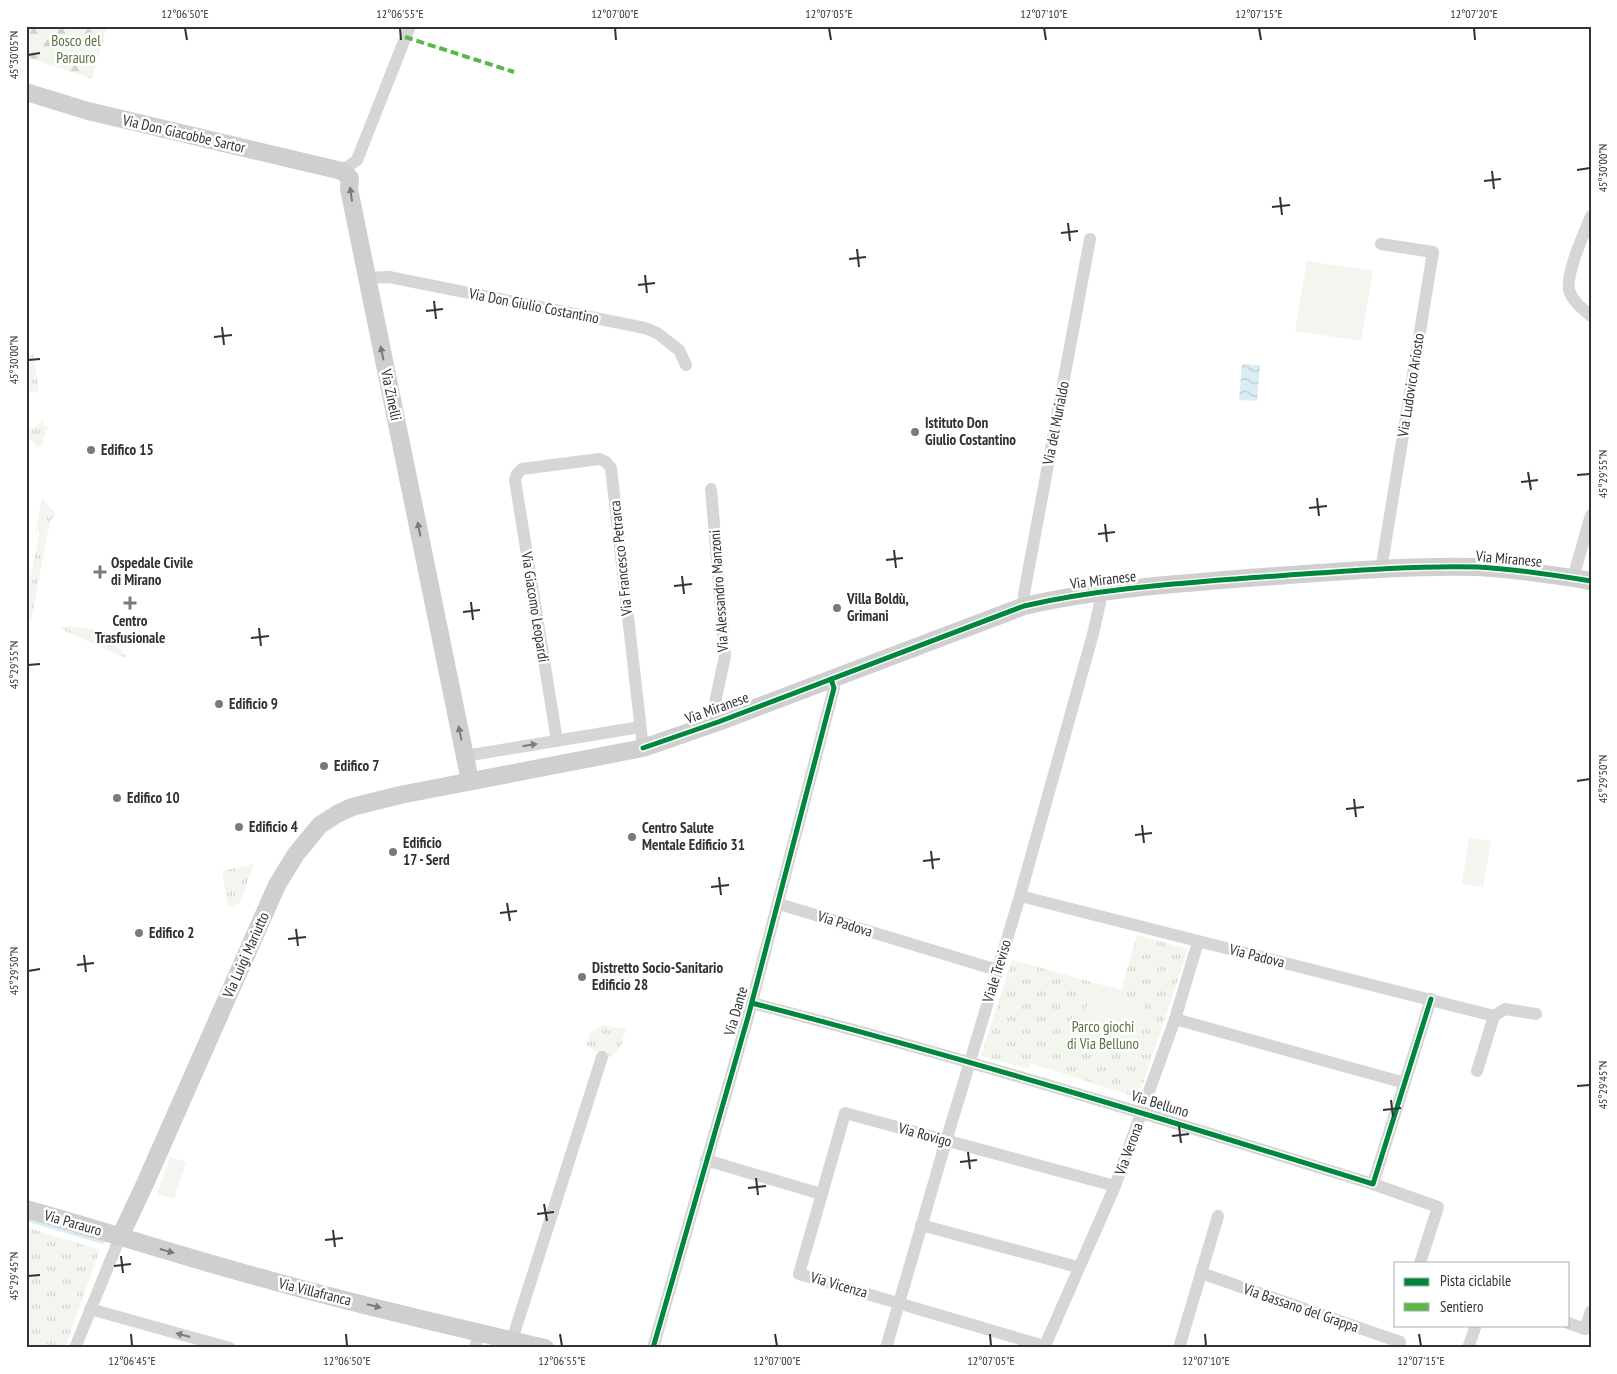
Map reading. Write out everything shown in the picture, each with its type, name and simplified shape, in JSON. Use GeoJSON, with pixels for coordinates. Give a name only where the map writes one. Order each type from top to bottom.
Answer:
{"type":"FeatureCollection","features":[{"type":"Feature","properties":{"kind":"main road","name":"Via Don Giacobbe Sartor"},"geometry":{"type":"LineString","coordinates":[[26,92],[88,111],[342,170]]}},
{"type":"Feature","properties":{"kind":"main road","name":"Via Zinelli"},"geometry":{"type":"LineString","coordinates":[[342,170],[350,178],[349,189],[366,278],[470,781]]}},
{"type":"Feature","properties":{"kind":"main road","name":"Via Miranese"},"geometry":{"type":"LineString","coordinates":[[470,781],[643,748],[718,722],[1024,606],[1060,598],[1098,592],[1223,580],[1380,570],[1478,568],[1591,581]]}},
{"type":"Feature","properties":{"kind":"main road","name":"Via Luigi Mariutto"},"geometry":{"type":"LineString","coordinates":[[120,1237],[277,885],[306,840],[320,825],[352,807],[470,781]]}},
{"type":"Feature","properties":{"kind":"main road","name":"Via Parauro"},"geometry":{"type":"LineString","coordinates":[[26,1209],[120,1237]]}},
{"type":"Feature","properties":{"kind":"main road","name":"Via Villafranca"},"geometry":{"type":"LineString","coordinates":[[120,1237],[477,1340],[512,1340],[544,1348]]}},
{"type":"Feature","properties":{"kind":"street"},"geometry":{"type":"LineString","coordinates":[[342,170],[357,160],[410,26]]}},
{"type":"Feature","properties":{"kind":"street"},"geometry":{"type":"LineString","coordinates":[[1591,216],[1568,279],[1569,291],[1573,298],[1591,316]]}},
{"type":"Feature","properties":{"kind":"street","name":"Via del Murialdo"},"geometry":{"type":"LineString","coordinates":[[1024,606],[1024,594],[1090,239]]}},
{"type":"Feature","properties":{"kind":"street","name":"Via Ludovico Ariosto"},"geometry":{"type":"LineString","coordinates":[[1380,570],[1433,252],[1381,244]]}},
{"type":"Feature","properties":{"kind":"street","name":"Via Don Giulio Costantino"},"geometry":{"type":"LineString","coordinates":[[366,278],[388,277],[645,328],[657,333],[678,350],[686,365]]}},
{"type":"Feature","properties":{"kind":"street","name":"Via Francesco Petrarca"},"geometry":{"type":"LineString","coordinates":[[517,474],[522,469],[599,459],[606,462],[611,468],[643,748]]}},
{"type":"Feature","properties":{"kind":"street","name":"Via Giacomo Leopardi"},"geometry":{"type":"LineString","coordinates":[[517,474],[515,480],[556,741]]}},
{"type":"Feature","properties":{"kind":"street","name":"Via Alessandro Manzoni"},"geometry":{"type":"LineString","coordinates":[[711,489],[725,656],[716,698],[715,712],[718,722]]}},
{"type":"Feature","properties":{"kind":"street"},"geometry":{"type":"LineString","coordinates":[[1573,578],[1591,515]]}},
{"type":"Feature","properties":{"kind":"street","name":"Viale Treviso"},"geometry":{"type":"LineString","coordinates":[[886,1348],[969,1061],[1020,896],[1093,634],[1100,603],[1098,592]]}},
{"type":"Feature","properties":{"kind":"street","name":"Via Dante"},"geometry":{"type":"LineString","coordinates":[[653,1348],[752,1003],[834,688],[830,679]]}},
{"type":"Feature","properties":{"kind":"street"},"geometry":{"type":"LineString","coordinates":[[465,756],[640,727]]}},
{"type":"Feature","properties":{"kind":"street","name":"Via Padova"},"geometry":{"type":"LineString","coordinates":[[1020,896],[1494,1016],[1505,1009],[1536,1014]]}},
{"type":"Feature","properties":{"kind":"street","name":"Via Padova"},"geometry":{"type":"LineString","coordinates":[[778,904],[997,970]]}},
{"type":"Feature","properties":{"kind":"street","name":"Via Verona"},"geometry":{"type":"LineString","coordinates":[[1044,1347],[1115,1186],[1175,1019],[1198,942]]}},
{"type":"Feature","properties":{"kind":"street"},"geometry":{"type":"LineString","coordinates":[[1373,1184],[1431,999]]}},
{"type":"Feature","properties":{"kind":"street","name":"Via Belluno"},"geometry":{"type":"LineString","coordinates":[[752,1003],[969,1061],[1143,1112],[1373,1184],[1438,1207],[1420,1262]]}},
{"type":"Feature","properties":{"kind":"street"},"geometry":{"type":"LineString","coordinates":[[1477,1071],[1494,1016]]}},
{"type":"Feature","properties":{"kind":"street"},"geometry":{"type":"LineString","coordinates":[[1175,1019],[1405,1083]]}},
{"type":"Feature","properties":{"kind":"street"},"geometry":{"type":"LineString","coordinates":[[512,1340],[602,1057]]}},
{"type":"Feature","properties":{"kind":"street","name":"Via Rovigo"},"geometry":{"type":"LineString","coordinates":[[821,1194],[845,1113],[1115,1186]]}},
{"type":"Feature","properties":{"kind":"street"},"geometry":{"type":"LineString","coordinates":[[706,1160],[821,1194]]}},
{"type":"Feature","properties":{"kind":"street","name":"Via Vicenza"},"geometry":{"type":"LineString","coordinates":[[821,1194],[799,1274],[1044,1347]]}},
{"type":"Feature","properties":{"kind":"street"},"geometry":{"type":"LineString","coordinates":[[1179,1348],[1218,1216]]}},
{"type":"Feature","properties":{"kind":"street"},"geometry":{"type":"LineString","coordinates":[[921,1225],[1078,1267]]}},
{"type":"Feature","properties":{"kind":"street"},"geometry":{"type":"LineString","coordinates":[[75,1348],[120,1237]]}},
{"type":"Feature","properties":{"kind":"street","name":"Via Bassano del Grappa"},"geometry":{"type":"LineString","coordinates":[[1201,1273],[1400,1342]]}},
{"type":"Feature","properties":{"kind":"street"},"geometry":{"type":"LineString","coordinates":[[90,1309],[230,1348]]}},
{"type":"Feature","properties":{"kind":"street"},"geometry":{"type":"LineString","coordinates":[[1570,1324],[1585,1329],[1591,1310]]}},
{"type":"Feature","properties":{"kind":"street"},"geometry":{"type":"LineString","coordinates":[[1468,1348],[1476,1326]]}},
{"type":"Feature","properties":{"kind":"green space","name":"Bosco del Parauro"},"geometry":{"type":"Polygon","coordinates":[[[26,26],[107,26],[92,79],[26,57],[26,26]]]}},
{"type":"Feature","properties":{"kind":"green space"},"geometry":{"type":"Polygon","coordinates":[[[1307,261],[1373,271],[1361,341],[1295,331],[1307,261]]]}},
{"type":"Feature","properties":{"kind":"green space"},"geometry":{"type":"Polygon","coordinates":[[[33,354],[39,393],[26,391],[26,355],[33,354]]]}},
{"type":"Feature","properties":{"kind":"green space"},"geometry":{"type":"Polygon","coordinates":[[[43,416],[43,426],[48,426],[41,448],[36,446],[26,433],[41,423],[43,416]]]}},
{"type":"Feature","properties":{"kind":"green space"},"geometry":{"type":"Polygon","coordinates":[[[42,498],[56,514],[50,521],[31,621],[26,621],[26,599],[40,531],[36,530],[42,498]]]}},
{"type":"Feature","properties":{"kind":"green space"},"geometry":{"type":"Polygon","coordinates":[[[61,627],[90,629],[106,634],[126,655],[125,658],[65,631],[61,627]]]}},
{"type":"Feature","properties":{"kind":"green space"},"geometry":{"type":"Polygon","coordinates":[[[1469,838],[1491,841],[1483,887],[1462,884],[1469,838]]]}},
{"type":"Feature","properties":{"kind":"green space"},"geometry":{"type":"Polygon","coordinates":[[[254,864],[240,902],[233,908],[228,906],[222,871],[254,864]]]}},
{"type":"Feature","properties":{"kind":"green space","name":"Parco giochi di Via Belluno"},"geometry":{"type":"Polygon","coordinates":[[[1137,935],[1188,949],[1138,1098],[1031,1063],[1029,1069],[981,1056],[1012,960],[1121,990],[1137,935]]]}},
{"type":"Feature","properties":{"kind":"green space"},"geometry":{"type":"Polygon","coordinates":[[[1092,989],[1146,1002],[1138,1037],[1082,1021],[1092,989]]]}},
{"type":"Feature","properties":{"kind":"green space"},"geometry":{"type":"Polygon","coordinates":[[[602,1025],[626,1029],[620,1048],[611,1057],[596,1052],[586,1044],[590,1033],[602,1025]]]}},
{"type":"Feature","properties":{"kind":"green space"},"geometry":{"type":"Polygon","coordinates":[[[170,1157],[186,1162],[174,1199],[157,1194],[170,1157]]]}},
{"type":"Feature","properties":{"kind":"green space"},"geometry":{"type":"Polygon","coordinates":[[[26,1227],[100,1250],[65,1348],[26,1348],[26,1227]]]}},
{"type":"Feature","properties":{"kind":"water"},"geometry":{"type":"Polygon","coordinates":[[[1242,364],[1260,365],[1257,401],[1239,400],[1242,364]]]}},
{"type":"Feature","properties":{"kind":"waterway"},"geometry":{"type":"LineString","coordinates":[[26,1219],[103,1242]]}},
{"type":"Feature","properties":{"kind":"marked path"},"geometry":{"type":"LineString","coordinates":[[405,37],[514,72]]}},
{"type":"Feature","properties":{"kind":"cycle path"},"geometry":{"type":"LineString","coordinates":[[643,748],[718,722],[1024,606],[1080,595],[1248,578],[1421,567],[1492,568],[1535,572],[1591,581]]}},
{"type":"Feature","properties":{"kind":"cycle path"},"geometry":{"type":"LineString","coordinates":[[653,1348],[748,1017],[834,688],[831,679]]}},
{"type":"Feature","properties":{"kind":"cycle path"},"geometry":{"type":"LineString","coordinates":[[752,1003],[986,1067],[1373,1184],[1431,999]]}},
{"type":"Feature","properties":{"kind":"place","name":"Istituto Don Giulio Costantino"},"geometry":{"type":"Point","coordinates":[915,432]}},
{"type":"Feature","properties":{"kind":"place","name":"Edifico 15"},"geometry":{"type":"Point","coordinates":[91,450]}},
{"type":"Feature","properties":{"kind":"place","name":"Ospedale Civile di Mirano"},"geometry":{"type":"Point","coordinates":[100,572]}},
{"type":"Feature","properties":{"kind":"place","name":"Centro Trasfusionale"},"geometry":{"type":"Point","coordinates":[130,603]}},
{"type":"Feature","properties":{"kind":"place","name":"Villa Boldù, Grimani"},"geometry":{"type":"Point","coordinates":[837,608]}},
{"type":"Feature","properties":{"kind":"place","name":"Edificio 9"},"geometry":{"type":"Point","coordinates":[219,704]}},
{"type":"Feature","properties":{"kind":"place","name":"Edifico 7"},"geometry":{"type":"Point","coordinates":[324,766]}},
{"type":"Feature","properties":{"kind":"place","name":"Edifico 10"},"geometry":{"type":"Point","coordinates":[117,798]}},
{"type":"Feature","properties":{"kind":"place","name":"Edificio 4"},"geometry":{"type":"Point","coordinates":[239,827]}},
{"type":"Feature","properties":{"kind":"place","name":"Centro Salute Mentale Edificio 31"},"geometry":{"type":"Point","coordinates":[632,837]}},
{"type":"Feature","properties":{"kind":"place","name":"Edificio 17 - Serd"},"geometry":{"type":"Point","coordinates":[393,852]}},
{"type":"Feature","properties":{"kind":"place","name":"Edifico 2"},"geometry":{"type":"Point","coordinates":[139,933]}},
{"type":"Feature","properties":{"kind":"place","name":"Distretto Socio-Sanitario Edificio 28"},"geometry":{"type":"Point","coordinates":[582,977]}}]}
